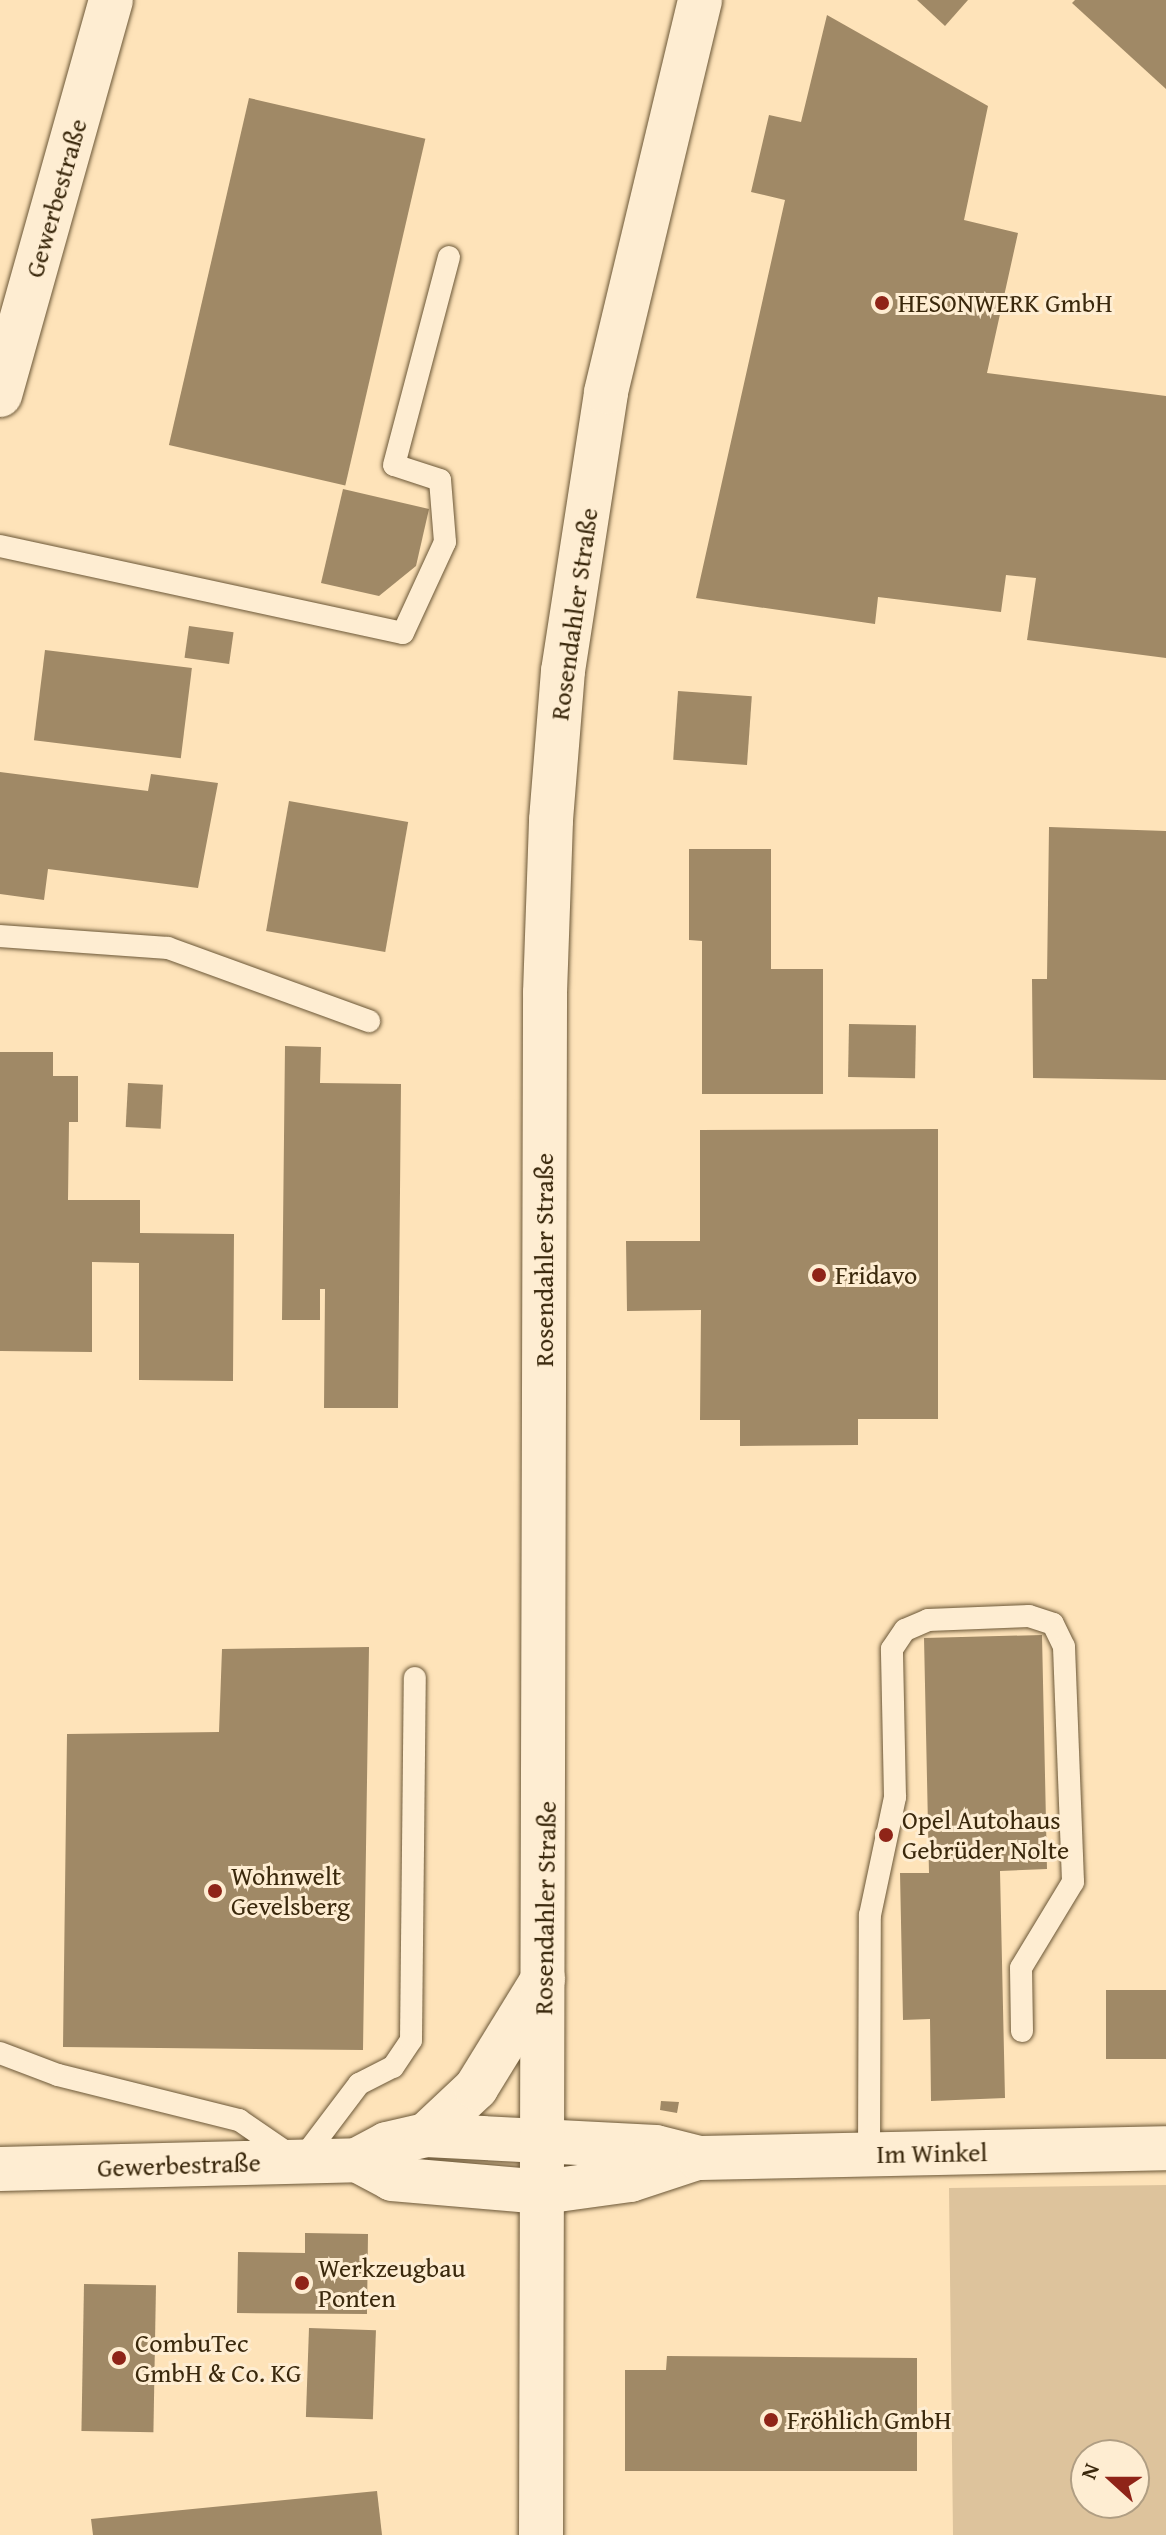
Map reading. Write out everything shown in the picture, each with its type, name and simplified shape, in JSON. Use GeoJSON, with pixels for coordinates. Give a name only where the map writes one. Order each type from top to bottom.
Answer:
{"type":"FeatureCollection","features":[{"type":"Feature","properties":{"kind":"main road","name":"Gewerbestraße"},"geometry":{"type":"LineString","coordinates":[[0,395],[111,0]]}},
{"type":"Feature","properties":{"kind":"main road","name":"Rosendahler Straße"},"geometry":{"type":"LineString","coordinates":[[541,2535],[545,993],[551,820],[563,671],[606,392],[700,0]]}},
{"type":"Feature","properties":{"kind":"main road"},"geometry":{"type":"LineString","coordinates":[[426,2135],[476,2088],[543,1979]]}},
{"type":"Feature","properties":{"kind":"main road","name":"Gewerbestraße"},"geometry":{"type":"LineString","coordinates":[[0,2169],[357,2160],[387,2144],[426,2135],[543,2141]]}},
{"type":"Feature","properties":{"kind":"main road","name":"Im Winkel"},"geometry":{"type":"LineString","coordinates":[[543,2141],[656,2147],[699,2158],[1166,2148]]}},
{"type":"Feature","properties":{"kind":"main road","name":"Im Winkel"},"geometry":{"type":"LineString","coordinates":[[543,2192],[630,2180],[699,2158]]}},
{"type":"Feature","properties":{"kind":"main road"},"geometry":{"type":"LineString","coordinates":[[357,2160],[392,2179],[543,2192]]}},
{"type":"Feature","properties":{"kind":"lane"},"geometry":{"type":"LineString","coordinates":[[0,546],[403,633],[445,542],[440,480],[394,465],[449,257]]}},
{"type":"Feature","properties":{"kind":"lane"},"geometry":{"type":"LineString","coordinates":[[0,936],[168,948],[369,1021]]}},
{"type":"Feature","properties":{"kind":"lane"},"geometry":{"type":"LineString","coordinates":[[869,2155],[870,1915],[895,1797],[892,1649],[905,1630],[928,1620],[1029,1616],[1053,1624],[1064,1647],[1073,1882],[1021,1968],[1022,2031]]}},
{"type":"Feature","properties":{"kind":"lane"},"geometry":{"type":"LineString","coordinates":[[0,2053],[58,2075],[239,2120],[300,2162],[359,2084],[393,2067],[411,2040],[415,1678]]}},
{"type":"Feature","properties":{"kind":"shaded area"},"geometry":{"type":"Polygon","coordinates":[[[1166,2185],[1166,2535],[953,2535],[949,2188],[1166,2185]]]}},
{"type":"Feature","properties":{"kind":"building"},"geometry":{"type":"Polygon","coordinates":[[[917,0],[968,0],[945,26],[917,0]]]}},
{"type":"Feature","properties":{"kind":"building"},"geometry":{"type":"Polygon","coordinates":[[[1075,0],[1166,0],[1166,89],[1072,3],[1075,0]]]}},
{"type":"Feature","properties":{"kind":"building","name":"HESONWERK GmbH"},"geometry":{"type":"Polygon","coordinates":[[[827,15],[988,106],[964,220],[1018,233],[987,373],[1166,396],[1166,658],[1027,640],[1036,578],[1006,575],[1001,612],[878,597],[875,624],[696,598],[785,200],[751,192],[769,115],[801,122],[827,15]]]}},
{"type":"Feature","properties":{"kind":"building"},"geometry":{"type":"Polygon","coordinates":[[[249,98],[425,139],[345,486],[169,445],[249,98]]]}},
{"type":"Feature","properties":{"kind":"building"},"geometry":{"type":"Polygon","coordinates":[[[343,489],[429,509],[416,566],[379,596],[321,583],[343,489]]]}},
{"type":"Feature","properties":{"kind":"building"},"geometry":{"type":"Polygon","coordinates":[[[189,626],[234,632],[229,664],[185,658],[189,626]]]}},
{"type":"Feature","properties":{"kind":"building"},"geometry":{"type":"Polygon","coordinates":[[[45,650],[192,668],[181,758],[34,740],[45,650]]]}},
{"type":"Feature","properties":{"kind":"building"},"geometry":{"type":"Polygon","coordinates":[[[678,691],[752,696],[747,765],[673,760],[678,691]]]}},
{"type":"Feature","properties":{"kind":"building"},"geometry":{"type":"Polygon","coordinates":[[[0,772],[148,791],[151,774],[218,783],[198,888],[48,869],[44,900],[0,894],[0,772]]]}},
{"type":"Feature","properties":{"kind":"building"},"geometry":{"type":"Polygon","coordinates":[[[289,801],[408,822],[385,952],[266,931],[289,801]]]}},
{"type":"Feature","properties":{"kind":"building"},"geometry":{"type":"Polygon","coordinates":[[[1049,827],[1166,831],[1166,1080],[1033,1078],[1032,979],[1047,979],[1049,827]]]}},
{"type":"Feature","properties":{"kind":"building"},"geometry":{"type":"Polygon","coordinates":[[[689,849],[771,849],[771,969],[823,969],[823,1094],[702,1094],[702,941],[689,940],[689,849]]]}},
{"type":"Feature","properties":{"kind":"building"},"geometry":{"type":"Polygon","coordinates":[[[849,1024],[916,1025],[915,1078],[848,1077],[849,1024]]]}},
{"type":"Feature","properties":{"kind":"building"},"geometry":{"type":"Polygon","coordinates":[[[285,1046],[321,1047],[320,1083],[401,1084],[398,1408],[324,1408],[325,1289],[320,1289],[320,1320],[282,1320],[285,1046]]]}},
{"type":"Feature","properties":{"kind":"building"},"geometry":{"type":"Polygon","coordinates":[[[0,1052],[53,1052],[53,1076],[78,1076],[78,1122],[69,1122],[68,1200],[140,1200],[140,1233],[234,1234],[233,1381],[139,1380],[139,1263],[92,1262],[92,1352],[0,1351],[0,1052]]]}},
{"type":"Feature","properties":{"kind":"building"},"geometry":{"type":"Polygon","coordinates":[[[128,1083],[163,1085],[161,1129],[126,1127],[128,1083]]]}},
{"type":"Feature","properties":{"kind":"building","name":"Fridavo"},"geometry":{"type":"Polygon","coordinates":[[[938,1129],[938,1419],[858,1419],[858,1445],[740,1446],[740,1420],[700,1420],[701,1310],[627,1311],[626,1241],[700,1241],[700,1130],[938,1129]]]}},
{"type":"Feature","properties":{"kind":"building"},"geometry":{"type":"Polygon","coordinates":[[[1042,1635],[1047,1869],[1000,1871],[1005,2098],[931,2101],[930,2019],[903,2020],[900,1873],[929,1873],[924,1638],[1042,1635]]]}},
{"type":"Feature","properties":{"kind":"building","name":"Wohnwelt Gevelsberg"},"geometry":{"type":"Polygon","coordinates":[[[369,1647],[363,2050],[63,2047],[67,1734],[219,1732],[222,1649],[369,1647]]]}},
{"type":"Feature","properties":{"kind":"building"},"geometry":{"type":"Polygon","coordinates":[[[1106,1990],[1166,1990],[1166,2059],[1106,2059],[1106,1990]]]}},
{"type":"Feature","properties":{"kind":"building"},"geometry":{"type":"Polygon","coordinates":[[[661,2101],[679,2102],[677,2113],[660,2110],[661,2101]]]}},
{"type":"Feature","properties":{"kind":"building","name":"Werkzeugbau Ponten"},"geometry":{"type":"Polygon","coordinates":[[[305,2233],[368,2234],[367,2314],[237,2313],[238,2252],[305,2253],[305,2233]]]}},
{"type":"Feature","properties":{"kind":"building","name":"CombuTec GmbH & Co. KG"},"geometry":{"type":"Polygon","coordinates":[[[84,2284],[156,2285],[153,2432],[81,2431],[84,2284]]]}},
{"type":"Feature","properties":{"kind":"building"},"geometry":{"type":"Polygon","coordinates":[[[309,2328],[376,2330],[373,2419],[306,2417],[309,2328]]]}},
{"type":"Feature","properties":{"kind":"building","name":"Fröhlich GmbH"},"geometry":{"type":"Polygon","coordinates":[[[667,2356],[917,2358],[917,2471],[625,2471],[625,2370],[666,2370],[667,2356]]]}},
{"type":"Feature","properties":{"kind":"building"},"geometry":{"type":"Polygon","coordinates":[[[377,2491],[382,2535],[93,2535],[91,2519],[377,2491]]]}},
{"type":"Feature","properties":{"kind":"place","name":"HESONWERK GmbH"},"geometry":{"type":"Point","coordinates":[882,303]}},
{"type":"Feature","properties":{"kind":"place","name":"Fridavo"},"geometry":{"type":"Point","coordinates":[819,1275]}},
{"type":"Feature","properties":{"kind":"place","name":"Opel Autohaus Gebrüder Nolte"},"geometry":{"type":"Point","coordinates":[886,1835]}},
{"type":"Feature","properties":{"kind":"place","name":"Wohnwelt Gevelsberg"},"geometry":{"type":"Point","coordinates":[215,1891]}},
{"type":"Feature","properties":{"kind":"place","name":"Werkzeugbau Ponten"},"geometry":{"type":"Point","coordinates":[302,2283]}},
{"type":"Feature","properties":{"kind":"place","name":"CombuTec GmbH & Co. KG"},"geometry":{"type":"Point","coordinates":[119,2358]}},
{"type":"Feature","properties":{"kind":"place","name":"Fröhlich GmbH"},"geometry":{"type":"Point","coordinates":[771,2420]}}]}
